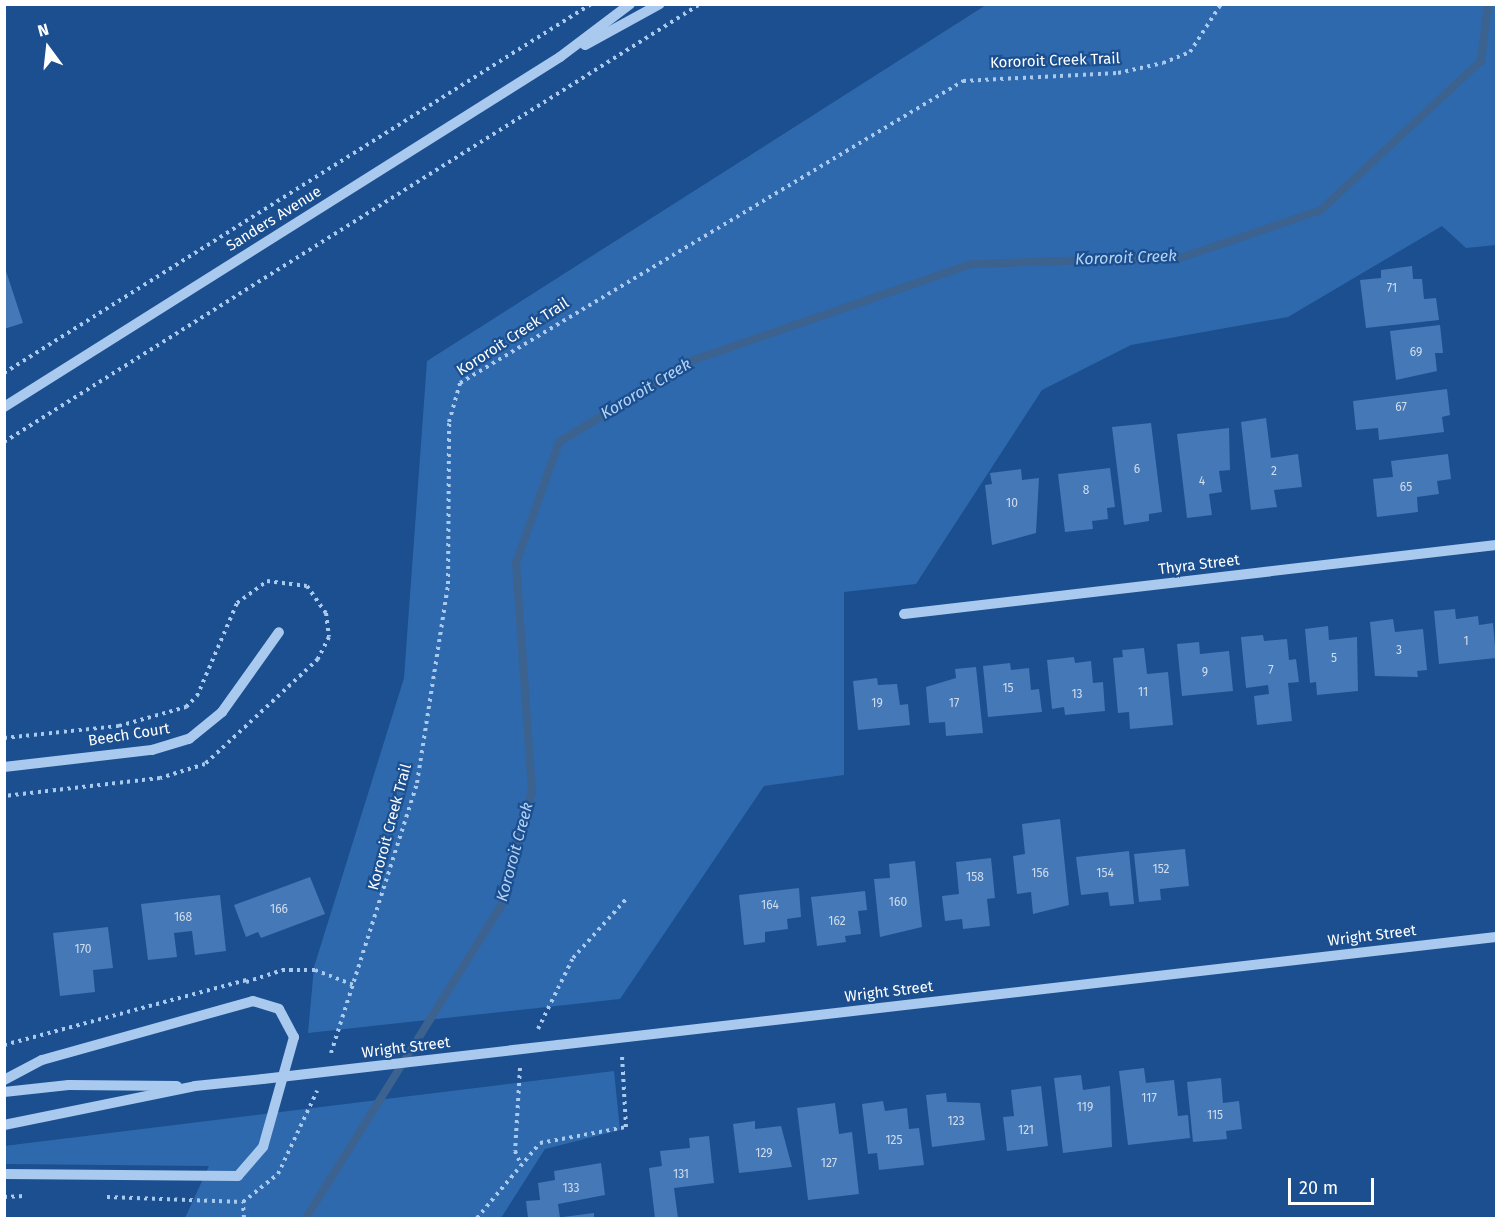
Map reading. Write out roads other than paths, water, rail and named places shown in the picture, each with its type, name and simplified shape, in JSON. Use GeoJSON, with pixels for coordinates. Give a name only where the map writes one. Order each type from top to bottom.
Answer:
{"type":"FeatureCollection","features":[{"type":"Feature","properties":{"kind":"street","name":"Sanders Avenue"},"geometry":{"type":"LineString","coordinates":[[560,57],[630,4]]}},
{"type":"Feature","properties":{"kind":"street","name":"Sanders Avenue"},"geometry":{"type":"LineString","coordinates":[[4,407],[560,57],[660,4]]}},
{"type":"Feature","properties":{"kind":"street","name":"Thyra Street"},"geometry":{"type":"LineString","coordinates":[[904,614],[1497,545]]}},
{"type":"Feature","properties":{"kind":"street","name":"Beech Court"},"geometry":{"type":"LineString","coordinates":[[4,767],[152,750],[189,739],[222,712],[279,632]]}},
{"type":"Feature","properties":{"kind":"street","name":"Wright Street"},"geometry":{"type":"LineString","coordinates":[[4,1125],[195,1086],[1497,937]]}},
{"type":"Feature","properties":{"kind":"street"},"geometry":{"type":"LineString","coordinates":[[4,1080],[42,1060],[248,1002],[279,1009],[294,1042],[263,1147],[242,1174],[220,1180],[4,1174]]}},
{"type":"Feature","properties":{"kind":"street","name":"Wright Street"},"geometry":{"type":"LineString","coordinates":[[4,1092],[69,1085],[195,1086]]}},
{"type":"Feature","properties":{"kind":"waterway","name":"Kororoit Creek"},"geometry":{"type":"LineString","coordinates":[[306,1218],[501,906],[532,791],[516,563],[559,442],[694,360],[971,264],[1183,257],[1321,210],[1481,61],[1488,4]]}}]}
